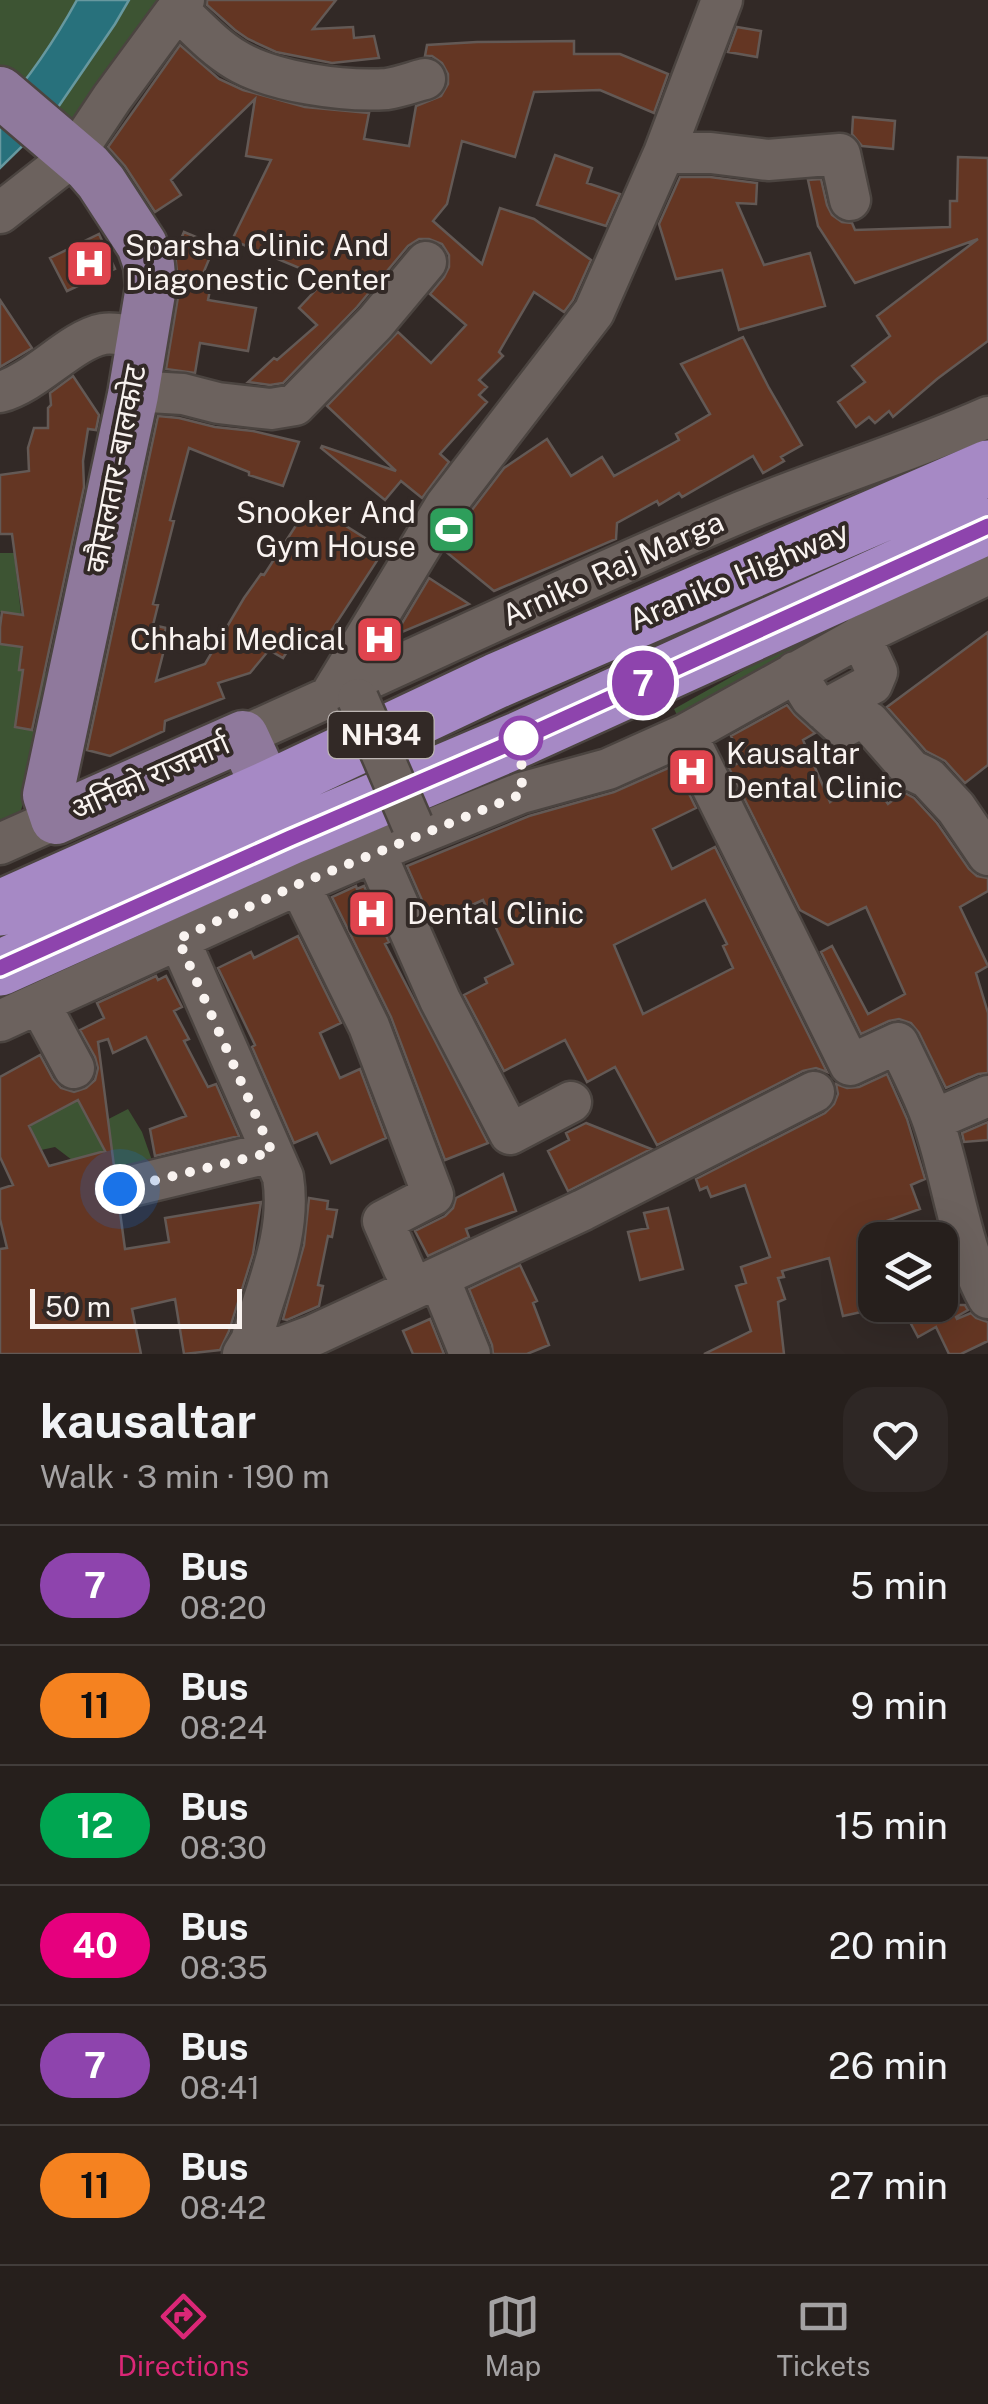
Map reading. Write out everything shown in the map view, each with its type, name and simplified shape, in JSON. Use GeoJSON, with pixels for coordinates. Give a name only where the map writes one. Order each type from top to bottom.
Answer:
{"type":"FeatureCollection","features":[{"type":"Feature","properties":{"kind":"highway","name":"Araniko Highway"},"geometry":{"type":"LineString","coordinates":[[0,908],[267,789],[359,708],[496,681],[988,468]]}},
{"type":"Feature","properties":{"kind":"highway","name":"Araniko Highway"},"geometry":{"type":"LineString","coordinates":[[28,996],[412,805],[538,731],[988,526]]}},
{"type":"Feature","properties":{"kind":"main road","name":"कौसलतार-बालकोट"},"geometry":{"type":"LineString","coordinates":[[0,92],[102,182],[142,245],[151,287],[133,396],[48,795],[56,819]]}},
{"type":"Feature","properties":{"kind":"main road","name":"अर्निको राजमार्ग"},"geometry":{"type":"LineString","coordinates":[[56,819],[243,736]]}},
{"type":"Feature","properties":{"kind":"main road"},"geometry":{"type":"LineString","coordinates":[[243,736],[294,861]]}},
{"type":"Feature","properties":{"kind":"street"},"geometry":{"type":"LineString","coordinates":[[412,805],[359,708],[445,506],[594,312],[664,153],[722,0]]}},
{"type":"Feature","properties":{"kind":"street"},"geometry":{"type":"LineString","coordinates":[[0,214],[67,150],[112,98],[181,5],[211,42],[236,60],[274,77],[369,89],[392,88],[425,79]]}},
{"type":"Feature","properties":{"kind":"street"},"geometry":{"type":"LineString","coordinates":[[664,153],[710,153],[768,160],[840,154],[850,200]]}},
{"type":"Feature","properties":{"kind":"street"},"geometry":{"type":"LineString","coordinates":[[133,396],[149,392],[183,394],[218,403],[272,409],[295,405],[375,323],[426,262]]}},
{"type":"Feature","properties":{"kind":"street"},"geometry":{"type":"LineString","coordinates":[[0,392],[91,338],[104,334],[142,338]]}},
{"type":"Feature","properties":{"kind":"street","name":"Arniko Raj Marga"},"geometry":{"type":"LineString","coordinates":[[243,736],[359,708],[743,511],[988,417]]}},
{"type":"Feature","properties":{"kind":"street"},"geometry":{"type":"LineString","coordinates":[[0,1021],[28,996],[178,939],[294,861],[369,854],[522,794],[608,770],[686,734],[921,604],[988,574]]}},
{"type":"Feature","properties":{"kind":"street"},"geometry":{"type":"LineString","coordinates":[[824,710],[872,684],[877,672],[860,636]]}},
{"type":"Feature","properties":{"kind":"street"},"geometry":{"type":"LineString","coordinates":[[795,672],[811,698],[843,727],[860,718],[869,722],[911,770],[928,778],[956,808],[988,854]]}},
{"type":"Feature","properties":{"kind":"street"},"geometry":{"type":"LineString","coordinates":[[686,734],[850,1065],[898,1043],[933,1120],[965,1237],[988,1298]]}},
{"type":"Feature","properties":{"kind":"street"},"geometry":{"type":"LineString","coordinates":[[0,844],[56,819]]}},
{"type":"Feature","properties":{"kind":"street"},"geometry":{"type":"LineString","coordinates":[[369,854],[510,1134],[571,1102]]}},
{"type":"Feature","properties":{"kind":"street"},"geometry":{"type":"LineString","coordinates":[[294,861],[369,1026],[433,1195],[382,1221],[422,1273],[470,1354]]}},
{"type":"Feature","properties":{"kind":"street"},"geometry":{"type":"LineString","coordinates":[[178,939],[283,1177],[286,1199],[281,1242],[247,1347],[279,1348],[292,1344],[422,1273],[583,1210],[814,1092]]}},
{"type":"Feature","properties":{"kind":"street"},"geometry":{"type":"LineString","coordinates":[[0,1042],[28,996]]}},
{"type":"Feature","properties":{"kind":"street"},"geometry":{"type":"LineString","coordinates":[[28,996],[74,1068]]}},
{"type":"Feature","properties":{"kind":"street"},"geometry":{"type":"LineString","coordinates":[[933,1120],[988,1096]]}},
{"type":"Feature","properties":{"kind":"street"},"geometry":{"type":"LineString","coordinates":[[120,1189],[272,1152]]}},
{"type":"Feature","properties":{"kind":"green space"},"geometry":{"type":"Polygon","coordinates":[[[0,0],[77,0],[42,58],[0,111],[0,0]]]}},
{"type":"Feature","properties":{"kind":"green space"},"geometry":{"type":"Polygon","coordinates":[[[129,0],[170,0],[66,135],[50,119],[129,0]]]}},
{"type":"Feature","properties":{"kind":"green space"},"geometry":{"type":"Polygon","coordinates":[[[0,553],[14,553],[21,614],[0,612],[0,553]]]}},
{"type":"Feature","properties":{"kind":"green space"},"geometry":{"type":"Polygon","coordinates":[[[881,601],[678,717],[674,709],[779,650],[881,601]]]}},
{"type":"Feature","properties":{"kind":"green space"},"geometry":{"type":"Polygon","coordinates":[[[0,644],[22,647],[19,670],[57,674],[49,709],[18,705],[15,727],[45,732],[18,820],[0,827],[0,644]]]}},
{"type":"Feature","properties":{"kind":"green space"},"geometry":{"type":"Polygon","coordinates":[[[78,1100],[93,1127],[128,1109],[142,1132],[155,1169],[115,1168],[110,1149],[72,1160],[55,1147],[41,1150],[30,1126],[78,1100]]]}},
{"type":"Feature","properties":{"kind":"water"},"geometry":{"type":"Polygon","coordinates":[[[77,0],[129,0],[50,119],[0,168],[0,111],[42,58],[77,0]]]}},
{"type":"Feature","properties":{"kind":"building"},"geometry":{"type":"Polygon","coordinates":[[[207,0],[336,0],[313,29],[353,27],[354,38],[374,36],[379,58],[332,63],[276,52],[235,30],[207,5],[207,0]]]}},
{"type":"Feature","properties":{"kind":"building"},"geometry":{"type":"Polygon","coordinates":[[[737,27],[761,31],[757,57],[728,52],[737,27]]]}},
{"type":"Feature","properties":{"kind":"building"},"geometry":{"type":"Polygon","coordinates":[[[574,41],[574,54],[620,54],[668,74],[654,113],[600,90],[534,92],[515,157],[462,141],[447,204],[433,221],[482,264],[500,208],[534,219],[591,260],[564,312],[534,292],[499,352],[503,356],[479,380],[487,387],[479,395],[487,402],[440,454],[449,462],[422,498],[401,481],[385,500],[321,448],[396,471],[327,406],[398,332],[431,363],[466,325],[430,294],[449,267],[449,255],[442,244],[419,239],[408,246],[357,307],[283,383],[248,382],[317,325],[299,308],[326,279],[232,240],[271,160],[246,156],[255,99],[171,180],[181,195],[155,212],[108,147],[180,45],[219,79],[243,90],[305,107],[369,113],[364,139],[409,146],[416,106],[441,96],[448,84],[442,63],[425,56],[427,45],[574,41]]]}},
{"type":"Feature","properties":{"kind":"building"},"geometry":{"type":"Polygon","coordinates":[[[853,117],[895,121],[893,149],[862,146],[852,134],[853,117]]]}},
{"type":"Feature","properties":{"kind":"building"},"geometry":{"type":"Polygon","coordinates":[[[555,155],[592,168],[587,183],[620,194],[606,226],[537,205],[555,155]]]}},
{"type":"Feature","properties":{"kind":"building"},"geometry":{"type":"Polygon","coordinates":[[[958,157],[988,158],[988,341],[893,417],[889,411],[875,423],[869,417],[856,427],[838,402],[865,382],[852,366],[890,336],[877,316],[978,239],[855,283],[818,226],[808,180],[821,179],[832,215],[852,223],[855,230],[950,227],[950,201],[957,201],[958,157]]]}},
{"type":"Feature","properties":{"kind":"building"},"geometry":{"type":"Polygon","coordinates":[[[680,177],[757,183],[756,204],[737,203],[764,265],[810,253],[825,306],[739,330],[722,270],[676,279],[659,224],[680,177]]]}},
{"type":"Feature","properties":{"kind":"building"},"geometry":{"type":"Polygon","coordinates":[[[184,232],[215,245],[202,276],[212,280],[208,300],[256,308],[248,351],[200,343],[195,373],[166,369],[179,291],[175,253],[184,232]]]}},
{"type":"Feature","properties":{"kind":"building"},"geometry":{"type":"Polygon","coordinates":[[[99,234],[115,269],[67,291],[50,258],[99,234]]]}},
{"type":"Feature","properties":{"kind":"building"},"geometry":{"type":"Polygon","coordinates":[[[0,300],[32,348],[0,367],[0,300]]]}},
{"type":"Feature","properties":{"kind":"building"},"geometry":{"type":"Polygon","coordinates":[[[743,337],[802,445],[781,457],[784,461],[763,473],[753,456],[682,497],[679,493],[659,505],[657,501],[617,523],[616,539],[494,591],[445,551],[504,468],[547,439],[571,476],[602,457],[614,476],[679,440],[676,434],[710,414],[681,364],[743,337]]]}},
{"type":"Feature","properties":{"kind":"building"},"geometry":{"type":"Polygon","coordinates":[[[73,376],[99,415],[96,430],[88,429],[84,487],[32,730],[15,727],[23,670],[19,670],[22,647],[0,644],[2,612],[23,615],[12,534],[0,534],[0,475],[29,471],[28,448],[34,428],[48,428],[50,393],[73,376]]]}},
{"type":"Feature","properties":{"kind":"building"},"geometry":{"type":"Polygon","coordinates":[[[158,416],[299,442],[283,486],[189,448],[153,604],[158,605],[153,625],[166,628],[156,681],[205,664],[244,598],[264,575],[304,513],[324,525],[330,516],[384,550],[322,645],[300,631],[283,658],[269,650],[250,673],[218,683],[224,698],[165,721],[164,731],[110,756],[87,750],[158,416]]]}},
{"type":"Feature","properties":{"kind":"building"},"geometry":{"type":"Polygon","coordinates":[[[429,578],[469,604],[395,635],[429,578]]]}},
{"type":"Feature","properties":{"kind":"building"},"geometry":{"type":"Polygon","coordinates":[[[988,632],[988,765],[965,783],[945,761],[926,751],[887,707],[988,632]]]}},
{"type":"Feature","properties":{"kind":"building"},"geometry":{"type":"Polygon","coordinates":[[[787,705],[815,733],[803,740],[830,802],[851,786],[855,792],[871,780],[888,804],[903,792],[937,823],[969,869],[988,878],[988,891],[960,907],[988,966],[976,973],[988,1013],[988,1073],[946,1088],[911,1023],[889,1021],[861,1034],[821,952],[832,946],[868,1014],[905,994],[866,907],[828,925],[800,910],[729,768],[744,760],[731,736],[787,705]]]}},
{"type":"Feature","properties":{"kind":"building"},"geometry":{"type":"Polygon","coordinates":[[[675,765],[696,808],[653,829],[672,869],[715,847],[827,1072],[816,1068],[803,1071],[657,1145],[615,1067],[587,1082],[565,1040],[504,1071],[464,995],[487,983],[485,978],[513,964],[483,900],[432,923],[407,866],[529,816],[614,792],[675,765]],[[705,900],[614,945],[643,1014],[733,968],[723,946],[727,944],[705,900]]]}},
{"type":"Feature","properties":{"kind":"building"},"geometry":{"type":"Polygon","coordinates":[[[364,886],[389,942],[385,944],[488,1143],[445,1160],[391,1017],[332,897],[364,886]]]}},
{"type":"Feature","properties":{"kind":"building"},"geometry":{"type":"Polygon","coordinates":[[[298,936],[341,1023],[320,1033],[340,1078],[360,1069],[386,1138],[331,1163],[317,1133],[294,1143],[252,1047],[255,1045],[218,968],[251,952],[254,958],[298,936]]]}},
{"type":"Feature","properties":{"kind":"building"},"geometry":{"type":"Polygon","coordinates":[[[156,976],[158,980],[166,976],[182,1007],[174,1011],[189,1039],[184,1041],[208,1087],[216,1084],[239,1136],[155,1156],[150,1129],[186,1116],[146,1037],[113,1053],[108,1039],[98,1042],[114,1166],[102,1173],[96,1183],[96,1194],[103,1206],[120,1212],[125,1249],[169,1242],[165,1218],[261,1202],[253,1254],[220,1350],[184,1354],[175,1299],[132,1309],[141,1354],[0,1354],[0,1249],[7,1248],[0,1219],[0,1189],[13,1185],[0,1157],[0,1077],[40,1055],[61,1088],[74,1092],[86,1088],[95,1080],[98,1068],[80,1030],[104,1018],[97,1003],[156,976]],[[78,1100],[29,1126],[49,1166],[105,1151],[78,1100]]]}},
{"type":"Feature","properties":{"kind":"building"},"geometry":{"type":"Polygon","coordinates":[[[887,1074],[907,1119],[925,1179],[911,1185],[920,1209],[884,1222],[858,1222],[858,1313],[843,1316],[829,1258],[782,1271],[784,1277],[778,1278],[785,1299],[778,1302],[784,1354],[704,1354],[751,1331],[736,1286],[746,1283],[741,1267],[770,1257],[745,1185],[711,1197],[707,1187],[700,1190],[696,1179],[825,1113],[838,1094],[836,1084],[859,1087],[887,1074]]]}},
{"type":"Feature","properties":{"kind":"building"},"geometry":{"type":"Polygon","coordinates":[[[988,1122],[988,1140],[964,1142],[962,1133],[988,1122]]]}},
{"type":"Feature","properties":{"kind":"building"},"geometry":{"type":"Polygon","coordinates":[[[586,1123],[651,1149],[568,1191],[548,1151],[569,1140],[566,1133],[586,1123]]]}},
{"type":"Feature","properties":{"kind":"building"},"geometry":{"type":"Polygon","coordinates":[[[503,1174],[516,1211],[466,1229],[469,1237],[428,1256],[415,1231],[445,1216],[456,1198],[503,1174]]]}},
{"type":"Feature","properties":{"kind":"building"},"geometry":{"type":"Polygon","coordinates":[[[309,1198],[328,1201],[327,1209],[337,1210],[318,1285],[323,1286],[319,1306],[287,1320],[283,1319],[304,1245],[309,1198]]]}},
{"type":"Feature","properties":{"kind":"building"},"geometry":{"type":"Polygon","coordinates":[[[668,1208],[683,1269],[640,1280],[628,1232],[648,1228],[644,1213],[668,1208]]]}},
{"type":"Feature","properties":{"kind":"building"},"geometry":{"type":"Polygon","coordinates":[[[520,1265],[537,1301],[533,1303],[549,1345],[527,1354],[493,1354],[469,1289],[520,1265]]]}},
{"type":"Feature","properties":{"kind":"building"},"geometry":{"type":"Polygon","coordinates":[[[958,1305],[965,1305],[968,1310],[958,1316],[958,1305]]]}},
{"type":"Feature","properties":{"kind":"building"},"geometry":{"type":"Polygon","coordinates":[[[971,1313],[988,1322],[988,1341],[961,1354],[949,1354],[936,1327],[918,1337],[910,1322],[958,1322],[971,1313]]]}},
{"type":"Feature","properties":{"kind":"building"},"geometry":{"type":"Polygon","coordinates":[[[430,1319],[444,1354],[413,1354],[403,1331],[430,1319]]]}},
{"type":"Feature","properties":{"kind":"bus line","name":"7"},"geometry":{"type":"LineString","coordinates":[[0,968],[520,739],[988,526]]}},
{"type":"Feature","properties":{"kind":"place","name":"Sparsha Clinic And Diagonestic Center"},"geometry":{"type":"Point","coordinates":[90,263]}},
{"type":"Feature","properties":{"kind":"place","name":"Snooker And Gym House"},"geometry":{"type":"Point","coordinates":[451,530]}},
{"type":"Feature","properties":{"kind":"place","name":"Chhabi Medical"},"geometry":{"type":"Point","coordinates":[380,640]}},
{"type":"Feature","properties":{"kind":"place","name":"Kausaltar Dental Clinic"},"geometry":{"type":"Point","coordinates":[691,771]}},
{"type":"Feature","properties":{"kind":"place","name":"Dental Clinic"},"geometry":{"type":"Point","coordinates":[372,914]}},
{"type":"Feature","properties":{"kind":"route"},"geometry":{"type":"LineString","coordinates":[[120,1189],[272,1152],[178,939],[299,884],[522,794],[521,738]]}}]}
